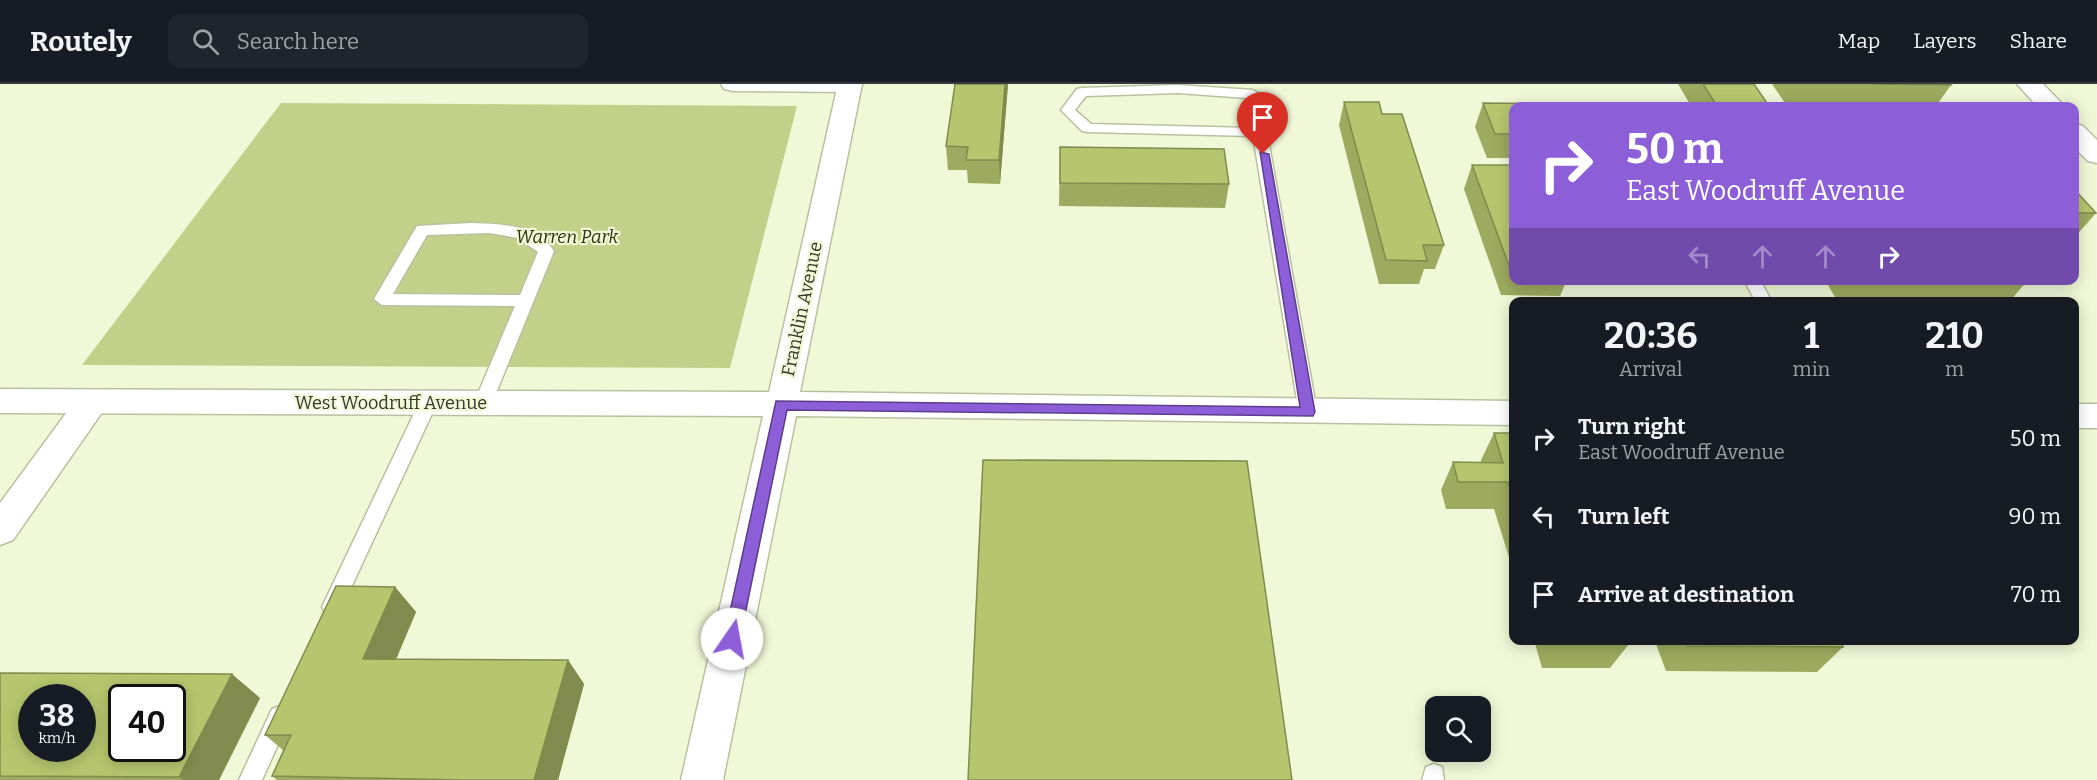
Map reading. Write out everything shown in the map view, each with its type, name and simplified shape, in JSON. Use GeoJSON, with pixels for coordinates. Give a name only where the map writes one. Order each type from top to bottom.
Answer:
{"type":"FeatureCollection","features":[{"type":"Feature","properties":{"kind":"street"},"geometry":{"type":"LineString","coordinates":[[733,84],[850,84]]}},
{"type":"Feature","properties":{"kind":"street","name":"Franklin Avenue"},"geometry":{"type":"LineString","coordinates":[[702,780],[850,84]]}},
{"type":"Feature","properties":{"kind":"street"},"geometry":{"type":"LineString","coordinates":[[2029,84],[2047,102]]}},
{"type":"Feature","properties":{"kind":"street"},"geometry":{"type":"LineString","coordinates":[[2079,136],[2097,155]]}},
{"type":"Feature","properties":{"kind":"street","name":"West Woodruff Avenue"},"geometry":{"type":"LineString","coordinates":[[0,401],[781,404],[1509,413]]}},
{"type":"Feature","properties":{"kind":"street"},"geometry":{"type":"LineString","coordinates":[[0,530],[92,402]]}},
{"type":"Feature","properties":{"kind":"street"},"geometry":{"type":"LineString","coordinates":[[2079,416],[2097,416]]}},
{"type":"Feature","properties":{"kind":"lane"},"geometry":{"type":"LineString","coordinates":[[1260,132],[1087,128],[1068,110],[1082,92],[1178,89],[1253,94],[1260,132],[1308,412]]}},
{"type":"Feature","properties":{"kind":"lane"},"geometry":{"type":"LineString","coordinates":[[483,403],[526,301],[546,251],[539,240],[526,234],[506,230],[422,230],[382,299],[526,301]]}},
{"type":"Feature","properties":{"kind":"lane"},"geometry":{"type":"LineString","coordinates":[[322,628],[428,403]]}},
{"type":"Feature","properties":{"kind":"lane"},"geometry":{"type":"LineString","coordinates":[[250,780],[291,693]]}},
{"type":"Feature","properties":{"kind":"green space","name":"Warren Park"},"geometry":{"type":"Polygon","coordinates":[[[281,103],[797,106],[730,368],[82,365],[281,103]]]}},
{"type":"Feature","properties":{"kind":"building"},"geometry":{"type":"Polygon","coordinates":[[[955,84],[1005,84],[999,160],[966,160],[968,147],[946,146],[955,84]]]}},
{"type":"Feature","properties":{"kind":"building"},"geometry":{"type":"Polygon","coordinates":[[[1703,84],[1754,84],[1766,102],[1714,102],[1703,84]]]}},
{"type":"Feature","properties":{"kind":"building"},"geometry":{"type":"Polygon","coordinates":[[[1873,84],[1950,84],[1951,85],[1873,84]]]}},
{"type":"Feature","properties":{"kind":"building"},"geometry":{"type":"Polygon","coordinates":[[[1344,102],[1379,102],[1382,114],[1402,114],[1444,245],[1423,245],[1427,261],[1386,260],[1344,102]]]}},
{"type":"Feature","properties":{"kind":"building"},"geometry":{"type":"Polygon","coordinates":[[[1483,103],[1509,103],[1509,134],[1495,134],[1483,103]]]}},
{"type":"Feature","properties":{"kind":"building"},"geometry":{"type":"Polygon","coordinates":[[[1060,147],[1224,149],[1229,184],[1060,183],[1060,147]]]}},
{"type":"Feature","properties":{"kind":"building"},"geometry":{"type":"Polygon","coordinates":[[[1472,165],[1509,165],[1509,266],[1472,165]]]}},
{"type":"Feature","properties":{"kind":"building"},"geometry":{"type":"Polygon","coordinates":[[[2079,194],[2096,213],[2079,213],[2079,194]]]}},
{"type":"Feature","properties":{"kind":"building"},"geometry":{"type":"Polygon","coordinates":[[[1494,433],[1509,433],[1509,485],[1508,482],[1458,482],[1453,462],[1503,463],[1494,433]]]}},
{"type":"Feature","properties":{"kind":"building"},"geometry":{"type":"Polygon","coordinates":[[[983,460],[1247,461],[1292,780],[968,780],[983,460]]]}},
{"type":"Feature","properties":{"kind":"building"},"geometry":{"type":"Polygon","coordinates":[[[336,586],[395,587],[363,659],[568,660],[534,780],[272,776],[291,735],[265,735],[336,586]]]}},
{"type":"Feature","properties":{"kind":"building"},"geometry":{"type":"Polygon","coordinates":[[[1842,645],[1843,647],[1687,646],[1842,645]]]}},
{"type":"Feature","properties":{"kind":"building"},"geometry":{"type":"Polygon","coordinates":[[[0,673],[232,674],[179,777],[0,776],[0,673]]]}},
{"type":"Feature","properties":{"kind":"route"},"geometry":{"type":"LineString","coordinates":[[732,639],[781,404],[1308,412],[1263,154]]}}]}
